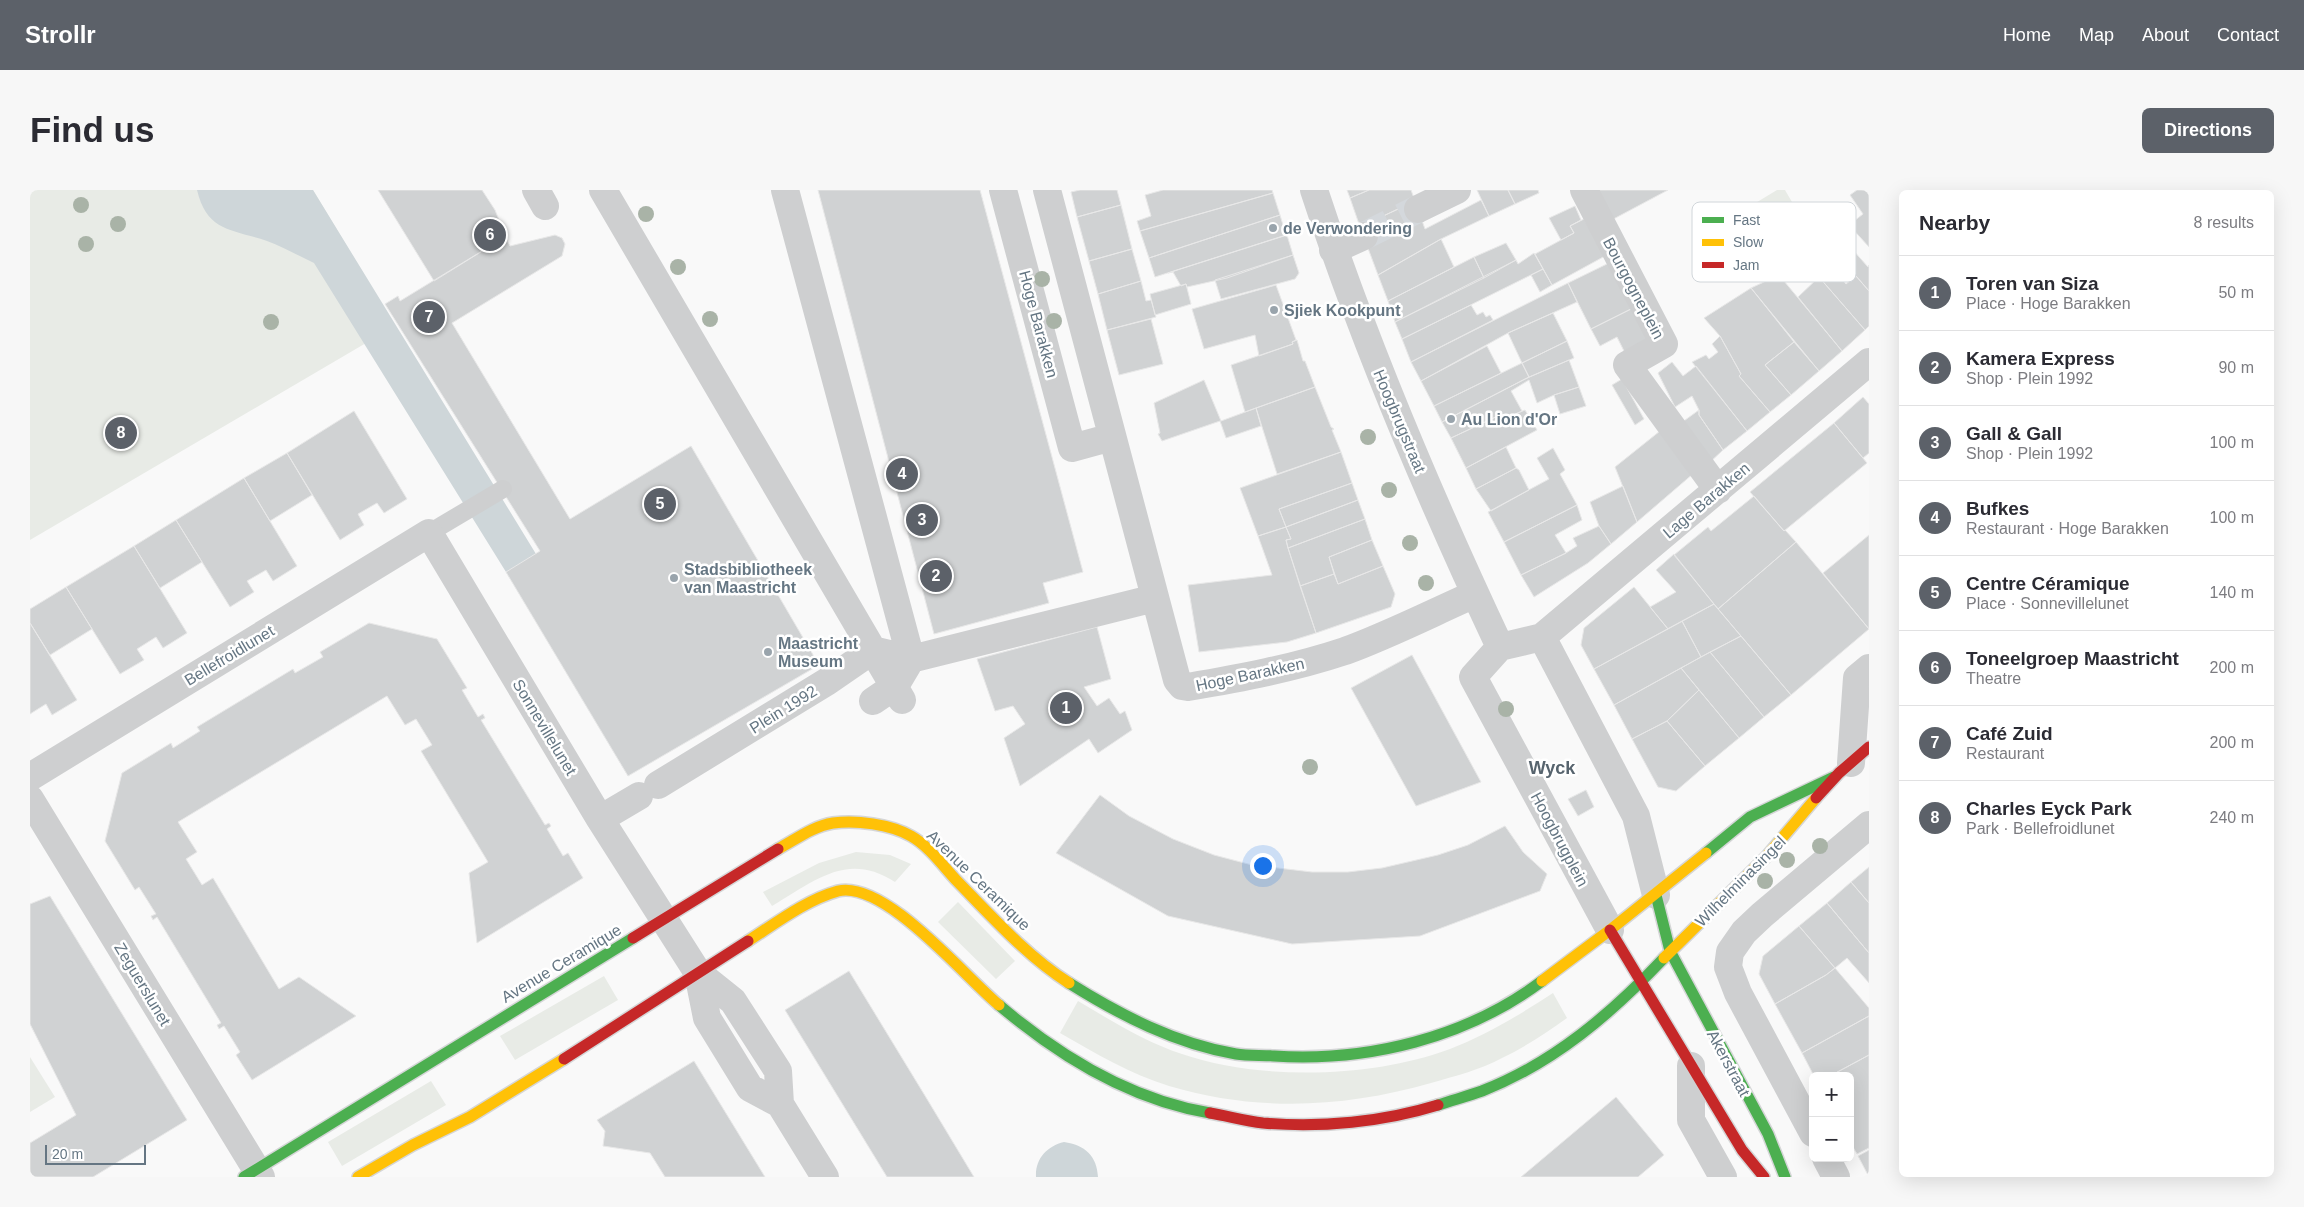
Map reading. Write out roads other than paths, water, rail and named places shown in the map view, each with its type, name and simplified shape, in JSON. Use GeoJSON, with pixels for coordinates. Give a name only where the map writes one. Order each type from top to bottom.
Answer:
{"type":"FeatureCollection","features":[{"type":"Feature","properties":{"kind":"street"},"geometry":{"type":"LineString","coordinates":[[603,190],[873,650],[890,696],[911,659],[785,190]]}},
{"type":"Feature","properties":{"kind":"street","name":"Hoge Barakken"},"geometry":{"type":"LineString","coordinates":[[1003,190],[1072,448],[1112,437]]}},
{"type":"Feature","properties":{"kind":"street","name":"Hoge Barakken"},"geometry":{"type":"LineString","coordinates":[[1046,190],[1121,467],[1154,598],[1177,680],[1182,686],[1188,687],[1295,666],[1345,650],[1475,594]]}},
{"type":"Feature","properties":{"kind":"street","name":"Hoogbrugstraat"},"geometry":{"type":"LineString","coordinates":[[1314,190],[1333,250],[1412,452],[1500,646]]}},
{"type":"Feature","properties":{"kind":"street"},"geometry":{"type":"LineString","coordinates":[[1418,209],[1457,190]]}},
{"type":"Feature","properties":{"kind":"street","name":"Bourgogneplein"},"geometry":{"type":"LineString","coordinates":[[1584,190],[1664,344],[1627,366],[1718,490]]}},
{"type":"Feature","properties":{"kind":"street"},"geometry":{"type":"LineString","coordinates":[[1333,250],[1364,236]]}},
{"type":"Feature","properties":{"kind":"street","name":"Lage Barakken"},"geometry":{"type":"LineString","coordinates":[[1542,637],[1869,362]]}},
{"type":"Feature","properties":{"kind":"street","name":"Bellefroidlunet"},"geometry":{"type":"LineString","coordinates":[[30,777],[429,533]]}},
{"type":"Feature","properties":{"kind":"street","name":"Sonnevillelunet"},"geometry":{"type":"LineString","coordinates":[[429,533],[600,819],[698,973]]}},
{"type":"Feature","properties":{"kind":"street"},"geometry":{"type":"LineString","coordinates":[[873,650],[911,659],[1154,598]]}},
{"type":"Feature","properties":{"kind":"street"},"geometry":{"type":"LineString","coordinates":[[1500,646],[1542,637],[1636,816],[1656,895]]}},
{"type":"Feature","properties":{"kind":"street","name":"Hoogbrugplein"},"geometry":{"type":"LineString","coordinates":[[1500,646],[1473,677],[1610,930]]}},
{"type":"Feature","properties":{"kind":"street","name":"Plein 1992"},"geometry":{"type":"LineString","coordinates":[[600,819],[828,681],[873,650]]}},
{"type":"Feature","properties":{"kind":"street"},"geometry":{"type":"LineString","coordinates":[[1610,930],[1656,895],[1750,817],[1851,762],[1857,678],[1869,668]]}},
{"type":"Feature","properties":{"kind":"street","name":"Wilhelminasingel"},"geometry":{"type":"LineString","coordinates":[[1641,982],[1775,847],[1851,762]]}},
{"type":"Feature","properties":{"kind":"street","name":"Zeguerslunet"},"geometry":{"type":"LineString","coordinates":[[30,799],[254,1174]]}},
{"type":"Feature","properties":{"kind":"street","name":"Avenue Ceramique"},"geometry":{"type":"LineString","coordinates":[[254,1174],[750,866],[820,827],[840,822],[880,826],[910,836],[927,849],[1016,940],[1055,974],[1109,1008],[1146,1026],[1205,1047],[1236,1054],[1306,1058],[1370,1053],[1438,1036],[1503,1007],[1529,991],[1610,930]]}},
{"type":"Feature","properties":{"kind":"street"},"geometry":{"type":"LineString","coordinates":[[1809,1126],[1738,993],[1728,968],[1730,952],[1744,932],[1762,914],[1869,825]]}},
{"type":"Feature","properties":{"kind":"street"},"geometry":{"type":"LineString","coordinates":[[358,1177],[410,1147],[466,1119],[634,1016],[698,973],[831,893],[840,890],[857,890],[883,902],[907,919],[981,989],[1028,1028],[1063,1054],[1094,1073],[1117,1085],[1160,1102],[1206,1115],[1279,1125],[1353,1123],[1429,1108],[1479,1092],[1516,1076],[1577,1038],[1609,1013],[1641,982]]}},
{"type":"Feature","properties":{"kind":"street","name":"Akerstraat"},"geometry":{"type":"LineString","coordinates":[[1656,895],[1670,951],[1768,1134],[1785,1177]]}},
{"type":"Feature","properties":{"kind":"street","name":"Akerstraat"},"geometry":{"type":"LineString","coordinates":[[1610,930],[1742,1150],[1764,1177]]}},
{"type":"Feature","properties":{"kind":"street"},"geometry":{"type":"LineString","coordinates":[[698,973],[707,1018],[745,1080],[750,1088],[780,1104],[825,1177]]}},
{"type":"Feature","properties":{"kind":"street"},"geometry":{"type":"LineString","coordinates":[[1691,1066],[1691,1120],[1713,1173]]}},
{"type":"Feature","properties":{"kind":"street"},"geometry":{"type":"LineString","coordinates":[[1828,1162],[1836,1177]]}},
{"type":"Feature","properties":{"kind":"lane"},"geometry":{"type":"LineString","coordinates":[[429,533],[503,489]]}},
{"type":"Feature","properties":{"kind":"tunnel"},"geometry":{"type":"LineString","coordinates":[[1364,236],[1418,209]]}},
{"type":"Feature","properties":{"kind":"place","name":"de Verwondering"},"geometry":{"type":"Point","coordinates":[1273,228]}},
{"type":"Feature","properties":{"kind":"place","name":"Toneelgroep Maastricht"},"geometry":{"type":"Point","coordinates":[490,235]}},
{"type":"Feature","properties":{"kind":"place","name":"Sjiek Kookpunt"},"geometry":{"type":"Point","coordinates":[1274,310]}},
{"type":"Feature","properties":{"kind":"place","name":"Café Zuid"},"geometry":{"type":"Point","coordinates":[429,317]}},
{"type":"Feature","properties":{"kind":"place","name":"Au Lion d'Or"},"geometry":{"type":"Point","coordinates":[1451,419]}},
{"type":"Feature","properties":{"kind":"place","name":"Charles Eyck Park"},"geometry":{"type":"Point","coordinates":[121,433]}},
{"type":"Feature","properties":{"kind":"place","name":"Bufkes"},"geometry":{"type":"Point","coordinates":[902,474]}},
{"type":"Feature","properties":{"kind":"place","name":"Centre Céramique"},"geometry":{"type":"Point","coordinates":[660,504]}},
{"type":"Feature","properties":{"kind":"place","name":"Gall & Gall"},"geometry":{"type":"Point","coordinates":[922,520]}},
{"type":"Feature","properties":{"kind":"place","name":"Kamera Express"},"geometry":{"type":"Point","coordinates":[936,576]}},
{"type":"Feature","properties":{"kind":"place","name":"Stadsbibliotheek van Maastricht"},"geometry":{"type":"Point","coordinates":[674,578]}},
{"type":"Feature","properties":{"kind":"place","name":"Maastricht Museum"},"geometry":{"type":"Point","coordinates":[768,652]}},
{"type":"Feature","properties":{"kind":"place","name":"Toren van Siza"},"geometry":{"type":"Point","coordinates":[1066,708]}},
{"type":"Feature","properties":{"kind":"district","name":"Wyck"},"geometry":{"type":"Point","coordinates":[1552,768]}}]}
